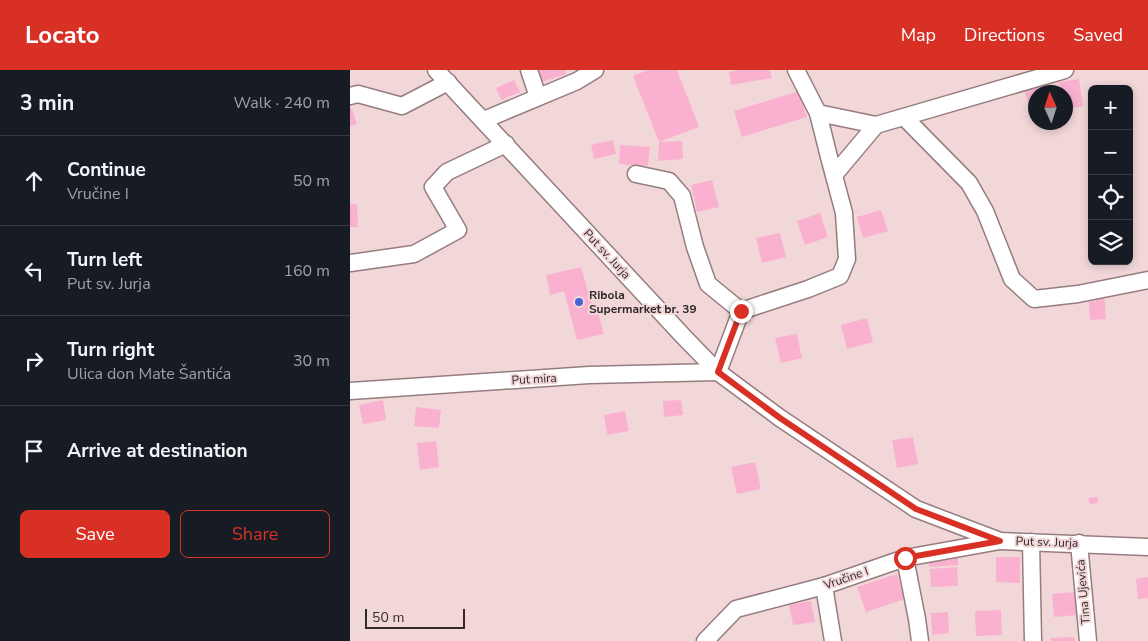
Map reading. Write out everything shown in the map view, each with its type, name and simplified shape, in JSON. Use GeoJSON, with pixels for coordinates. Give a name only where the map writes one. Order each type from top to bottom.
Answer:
{"type":"FeatureCollection","features":[{"type":"Feature","properties":{"kind":"street","name":"Put sv. Jurja"},"geometry":{"type":"LineString","coordinates":[[436,70],[718,372],[780,418],[916,509],[1000,541],[1148,546]]}},
{"type":"Feature","properties":{"kind":"street"},"geometry":{"type":"LineString","coordinates":[[529,70],[538,97]]}},
{"type":"Feature","properties":{"kind":"street"},"geometry":{"type":"LineString","coordinates":[[484,120],[577,81],[595,70]]}},
{"type":"Feature","properties":{"kind":"street"},"geometry":{"type":"LineString","coordinates":[[741,311],[808,289],[840,276],[847,259],[844,213],[818,112],[796,70]]}},
{"type":"Feature","properties":{"kind":"street"},"geometry":{"type":"LineString","coordinates":[[818,112],[876,125],[1065,70]]}},
{"type":"Feature","properties":{"kind":"street"},"geometry":{"type":"LineString","coordinates":[[350,96],[358,94],[402,106],[448,82]]}},
{"type":"Feature","properties":{"kind":"street"},"geometry":{"type":"LineString","coordinates":[[904,117],[969,183],[986,211],[1012,279],[1034,299],[1078,294],[1148,280]]}},
{"type":"Feature","properties":{"kind":"street"},"geometry":{"type":"LineString","coordinates":[[834,175],[876,125]]}},
{"type":"Feature","properties":{"kind":"street"},"geometry":{"type":"LineString","coordinates":[[350,263],[414,254],[458,230],[433,187],[447,172],[506,144]]}},
{"type":"Feature","properties":{"kind":"street"},"geometry":{"type":"LineString","coordinates":[[636,174],[669,181],[682,196],[695,247],[708,284],[741,311]]}},
{"type":"Feature","properties":{"kind":"street"},"geometry":{"type":"LineString","coordinates":[[718,372],[741,311]]}},
{"type":"Feature","properties":{"kind":"street","name":"Put mira"},"geometry":{"type":"LineString","coordinates":[[350,391],[588,375],[718,372]]}},
{"type":"Feature","properties":{"kind":"street","name":"Vručine I"},"geometry":{"type":"LineString","coordinates":[[704,641],[736,609],[824,586],[905,558],[1000,541]]}},
{"type":"Feature","properties":{"kind":"street"},"geometry":{"type":"LineString","coordinates":[[1031,542],[1033,641]]}},
{"type":"Feature","properties":{"kind":"street","name":"Tina Ujevića"},"geometry":{"type":"LineString","coordinates":[[1079,543],[1088,641]]}},
{"type":"Feature","properties":{"kind":"street"},"geometry":{"type":"LineString","coordinates":[[905,558],[918,619],[920,641]]}},
{"type":"Feature","properties":{"kind":"street"},"geometry":{"type":"LineString","coordinates":[[824,586],[833,641]]}},
{"type":"Feature","properties":{"kind":"building"},"geometry":{"type":"Polygon","coordinates":[[[538,70],[565,70],[566,74],[542,82],[538,70]]]}},
{"type":"Feature","properties":{"kind":"building"},"geometry":{"type":"Polygon","coordinates":[[[648,70],[677,70],[699,127],[659,142],[633,76],[648,70]]]}},
{"type":"Feature","properties":{"kind":"building"},"geometry":{"type":"Polygon","coordinates":[[[739,70],[770,70],[772,78],[731,85],[729,72],[739,70]]]}},
{"type":"Feature","properties":{"kind":"building"},"geometry":{"type":"Polygon","coordinates":[[[1079,79],[1083,106],[1073,108],[1073,85],[1060,85],[1059,82],[1079,79]]]}},
{"type":"Feature","properties":{"kind":"building"},"geometry":{"type":"Polygon","coordinates":[[[514,80],[520,92],[501,100],[496,88],[514,80]]]}},
{"type":"Feature","properties":{"kind":"building"},"geometry":{"type":"Polygon","coordinates":[[[1028,90],[1028,103],[1025,91],[1028,90]]]}},
{"type":"Feature","properties":{"kind":"building"},"geometry":{"type":"Polygon","coordinates":[[[799,91],[807,117],[742,137],[734,111],[799,91]]]}},
{"type":"Feature","properties":{"kind":"building"},"geometry":{"type":"Polygon","coordinates":[[[352,108],[357,124],[350,126],[350,109],[352,108]]]}},
{"type":"Feature","properties":{"kind":"building"},"geometry":{"type":"Polygon","coordinates":[[[613,140],[616,154],[594,159],[591,145],[613,140]]]}},
{"type":"Feature","properties":{"kind":"building"},"geometry":{"type":"Polygon","coordinates":[[[682,141],[683,159],[658,161],[659,142],[682,141]]]}},
{"type":"Feature","properties":{"kind":"building"},"geometry":{"type":"Polygon","coordinates":[[[620,145],[650,147],[648,166],[619,164],[620,145]]]}},
{"type":"Feature","properties":{"kind":"building"},"geometry":{"type":"Polygon","coordinates":[[[712,180],[719,207],[697,212],[691,185],[712,180]]]}},
{"type":"Feature","properties":{"kind":"building"},"geometry":{"type":"Polygon","coordinates":[[[350,204],[357,204],[358,227],[350,227],[350,204]]]}},
{"type":"Feature","properties":{"kind":"building"},"geometry":{"type":"Polygon","coordinates":[[[881,210],[888,231],[863,238],[857,217],[881,210]]]}},
{"type":"Feature","properties":{"kind":"building"},"geometry":{"type":"Polygon","coordinates":[[[820,213],[828,237],[805,245],[797,221],[820,213]]]}},
{"type":"Feature","properties":{"kind":"building"},"geometry":{"type":"Polygon","coordinates":[[[780,233],[786,257],[762,263],[756,238],[780,233]]]}},
{"type":"Feature","properties":{"kind":"building","name":"Ribola Supermarket br. 39"},"geometry":{"type":"Polygon","coordinates":[[[581,267],[593,309],[597,309],[604,334],[577,340],[564,291],[550,295],[546,275],[581,267]]]}},
{"type":"Feature","properties":{"kind":"building"},"geometry":{"type":"Polygon","coordinates":[[[1104,293],[1106,319],[1090,320],[1089,302],[1096,301],[1096,294],[1104,293]]]}},
{"type":"Feature","properties":{"kind":"building"},"geometry":{"type":"Polygon","coordinates":[[[867,318],[873,342],[847,349],[841,325],[867,318]]]}},
{"type":"Feature","properties":{"kind":"building"},"geometry":{"type":"Polygon","coordinates":[[[797,334],[802,358],[781,363],[775,338],[797,334]]]}},
{"type":"Feature","properties":{"kind":"building"},"geometry":{"type":"Polygon","coordinates":[[[383,400],[386,420],[363,424],[359,405],[383,400]]]}},
{"type":"Feature","properties":{"kind":"building"},"geometry":{"type":"Polygon","coordinates":[[[681,400],[683,415],[664,417],[663,401],[681,400]]]}},
{"type":"Feature","properties":{"kind":"building"},"geometry":{"type":"Polygon","coordinates":[[[416,407],[441,410],[439,428],[414,426],[416,407]]]}},
{"type":"Feature","properties":{"kind":"building"},"geometry":{"type":"Polygon","coordinates":[[[625,411],[629,431],[607,435],[604,415],[625,411]]]}},
{"type":"Feature","properties":{"kind":"building"},"geometry":{"type":"Polygon","coordinates":[[[913,437],[918,464],[897,468],[892,440],[913,437]]]}},
{"type":"Feature","properties":{"kind":"building"},"geometry":{"type":"Polygon","coordinates":[[[436,441],[439,467],[420,470],[417,443],[436,441]]]}},
{"type":"Feature","properties":{"kind":"building"},"geometry":{"type":"Polygon","coordinates":[[[755,462],[761,489],[737,494],[731,467],[755,462]]]}},
{"type":"Feature","properties":{"kind":"building"},"geometry":{"type":"Polygon","coordinates":[[[1097,497],[1098,503],[1090,504],[1088,498],[1097,497]]]}},
{"type":"Feature","properties":{"kind":"building"},"geometry":{"type":"Polygon","coordinates":[[[958,557],[958,565],[929,567],[929,560],[958,557]]]}},
{"type":"Feature","properties":{"kind":"building"},"geometry":{"type":"Polygon","coordinates":[[[996,557],[1020,557],[1020,583],[996,582],[996,557]]]}},
{"type":"Feature","properties":{"kind":"building"},"geometry":{"type":"Polygon","coordinates":[[[957,567],[958,586],[931,587],[930,569],[957,567]]]}},
{"type":"Feature","properties":{"kind":"building"},"geometry":{"type":"Polygon","coordinates":[[[897,574],[905,599],[866,612],[857,587],[897,574]]]}},
{"type":"Feature","properties":{"kind":"building"},"geometry":{"type":"Polygon","coordinates":[[[1148,577],[1148,598],[1138,599],[1136,579],[1148,577]]]}},
{"type":"Feature","properties":{"kind":"building"},"geometry":{"type":"Polygon","coordinates":[[[1075,592],[1077,615],[1054,617],[1052,594],[1075,592]]]}},
{"type":"Feature","properties":{"kind":"building"},"geometry":{"type":"Polygon","coordinates":[[[811,601],[815,622],[793,625],[789,605],[811,601]]]}},
{"type":"Feature","properties":{"kind":"building"},"geometry":{"type":"Polygon","coordinates":[[[1001,610],[1002,635],[976,636],[975,611],[1001,610]]]}},
{"type":"Feature","properties":{"kind":"building"},"geometry":{"type":"Polygon","coordinates":[[[948,612],[949,633],[932,635],[931,613],[948,612]]]}},
{"type":"Feature","properties":{"kind":"building"},"geometry":{"type":"Polygon","coordinates":[[[1074,637],[1075,641],[1051,641],[1050,638],[1074,637]]]}},
{"type":"Feature","properties":{"kind":"place","name":"Ribola Supermarket br. 39"},"geometry":{"type":"Point","coordinates":[579,302]}},
{"type":"Feature","properties":{"kind":"route"},"geometry":{"type":"LineString","coordinates":[[741,311],[718,372],[780,418],[916,509],[1000,541],[905,558]]}}]}
